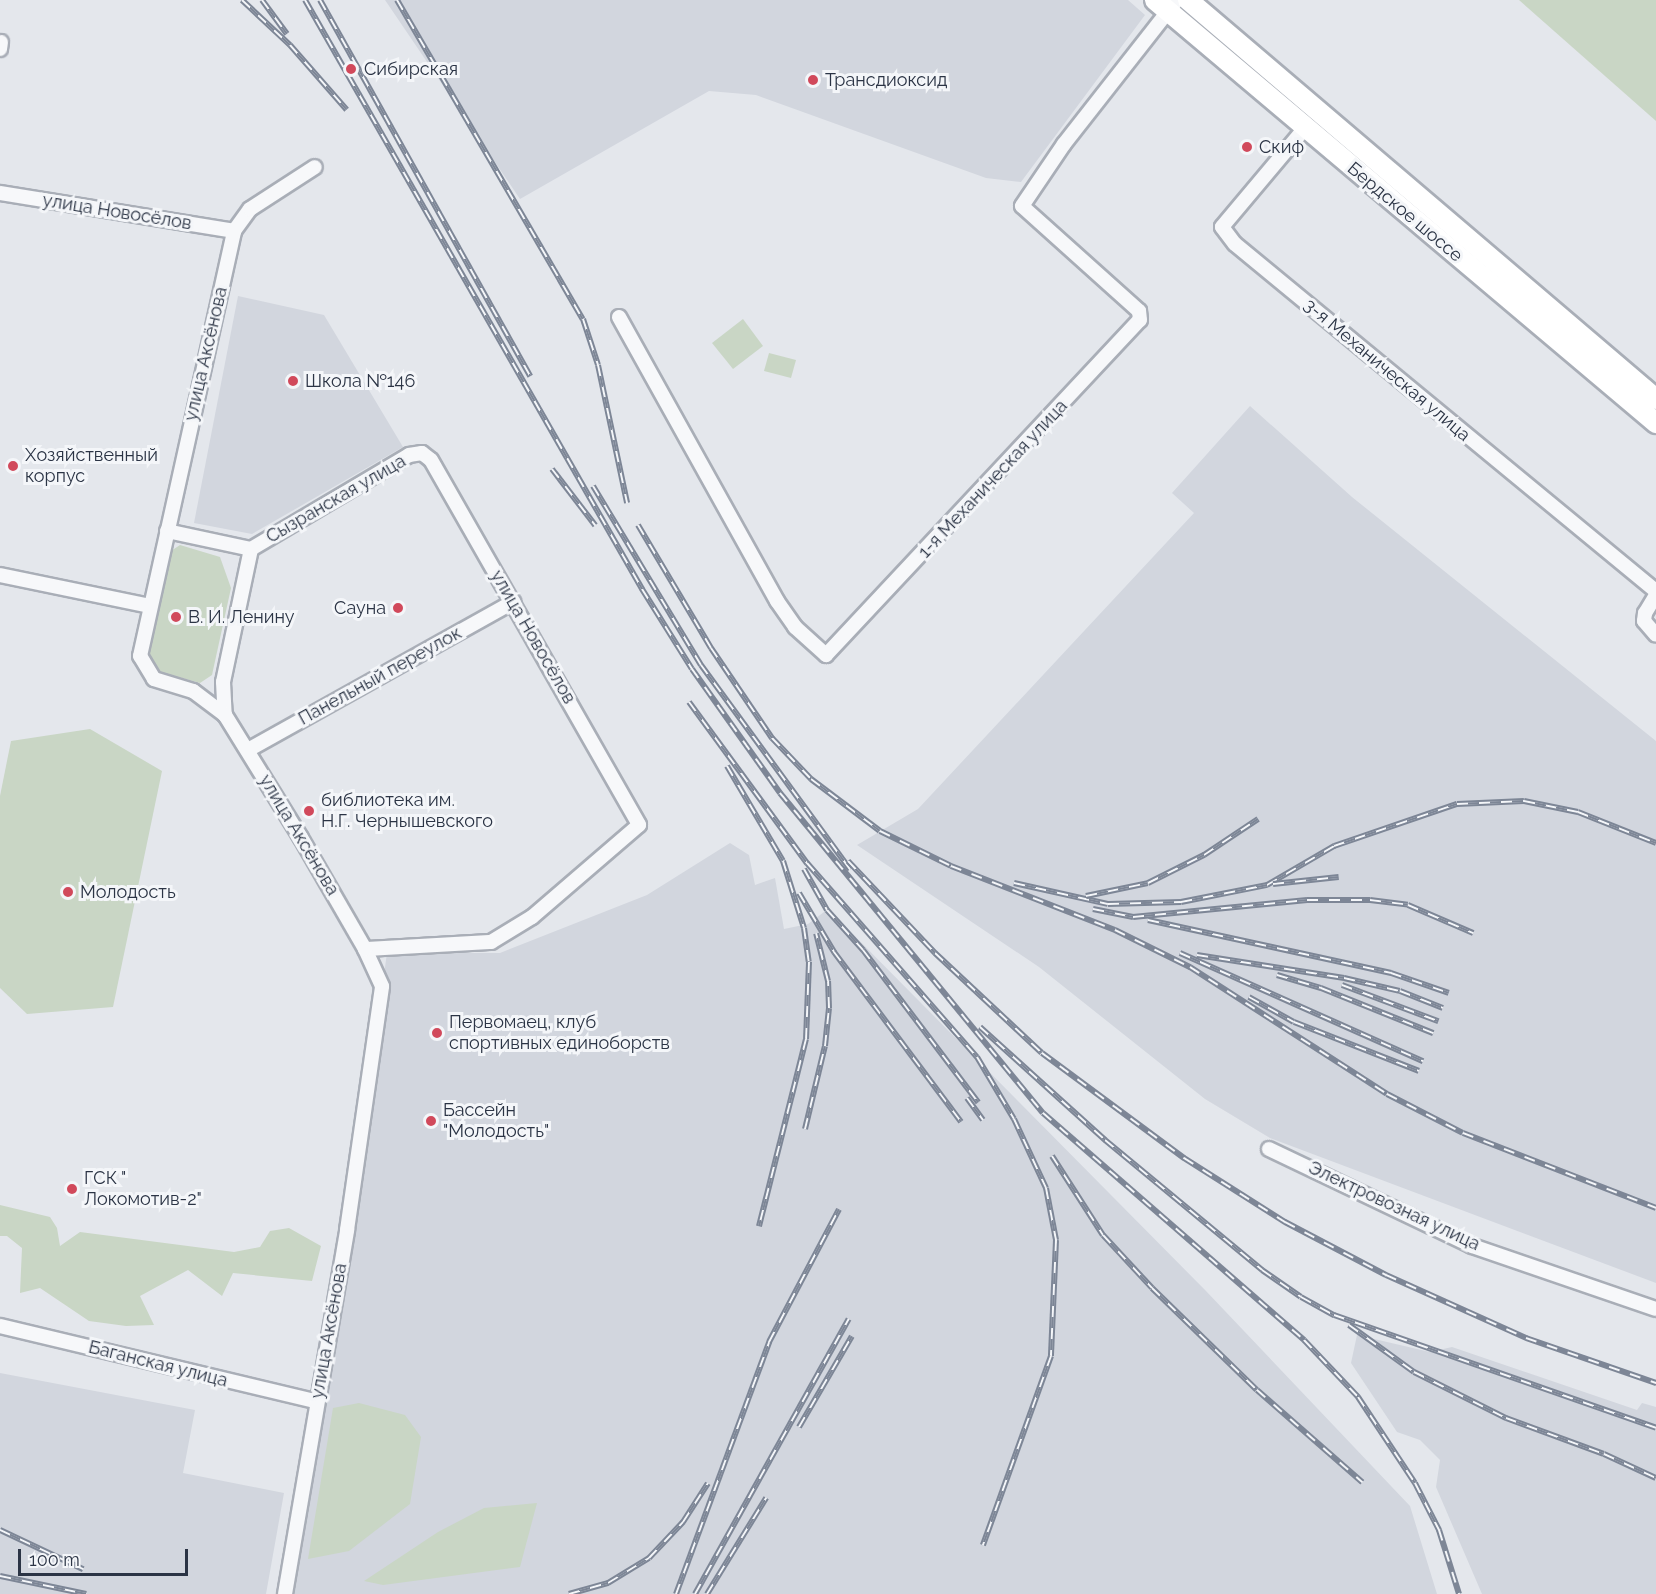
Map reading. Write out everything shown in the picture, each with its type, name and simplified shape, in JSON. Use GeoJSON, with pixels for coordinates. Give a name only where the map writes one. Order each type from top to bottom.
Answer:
{"type":"FeatureCollection","features":[{"type":"Feature","properties":{"kind":"highway","name":"Бердское шоссе"},"geometry":{"type":"LineString","coordinates":[[1188,0],[1656,399]]}},
{"type":"Feature","properties":{"kind":"highway","name":"Бердское шоссе"},"geometry":{"type":"LineString","coordinates":[[1166,3],[1305,128],[1656,423]]}},
{"type":"Feature","properties":{"kind":"street","name":"1-я Механическая улица"},"geometry":{"type":"LineString","coordinates":[[619,317],[777,601],[795,627],[826,655],[1140,320],[1139,311],[1022,206],[1166,3]]}},
{"type":"Feature","properties":{"kind":"street","name":"3-я Механическая улица"},"geometry":{"type":"LineString","coordinates":[[1305,128],[1222,227],[1235,244],[1656,593],[1645,613],[1644,621],[1656,635]]}},
{"type":"Feature","properties":{"kind":"street","name":"улица Аксёнова"},"geometry":{"type":"LineString","coordinates":[[285,1594],[316,1401],[347,1230],[382,986],[365,949],[225,715],[193,691],[154,679],[143,665],[140,656],[234,231],[250,209],[315,167]]}},
{"type":"Feature","properties":{"kind":"street","name":"улица Новосёлов"},"geometry":{"type":"LineString","coordinates":[[0,193],[234,231]]}},
{"type":"Feature","properties":{"kind":"street","name":"улица Новосёлов"},"geometry":{"type":"LineString","coordinates":[[365,949],[491,942],[532,917],[639,825],[431,460],[422,453]]}},
{"type":"Feature","properties":{"kind":"street","name":"Сызранская улица"},"geometry":{"type":"LineString","coordinates":[[251,549],[409,455],[422,453]]}},
{"type":"Feature","properties":{"kind":"street"},"geometry":{"type":"LineString","coordinates":[[167,531],[251,549],[224,682],[225,715]]}},
{"type":"Feature","properties":{"kind":"street"},"geometry":{"type":"LineString","coordinates":[[0,575],[150,606]]}},
{"type":"Feature","properties":{"kind":"street","name":"Панельный переулок"},"geometry":{"type":"LineString","coordinates":[[248,750],[513,602]]}},
{"type":"Feature","properties":{"kind":"street","name":"Электровозная улица"},"geometry":{"type":"LineString","coordinates":[[1269,1149],[1472,1246],[1656,1309]]}},
{"type":"Feature","properties":{"kind":"street","name":"Баганская улица"},"geometry":{"type":"LineString","coordinates":[[0,1326],[316,1401]]}},
{"type":"Feature","properties":{"kind":"shaded area"},"geometry":{"type":"Polygon","coordinates":[[[385,0],[1128,0],[1145,15],[1021,182],[986,178],[756,95],[709,91],[520,199],[385,0]]]}},
{"type":"Feature","properties":{"kind":"shaded area","name":"Школа №146"},"geometry":{"type":"Polygon","coordinates":[[[238,296],[324,315],[403,447],[252,534],[194,523],[238,296]]]}},
{"type":"Feature","properties":{"kind":"shaded area"},"geometry":{"type":"Polygon","coordinates":[[[1250,406],[1352,497],[1656,741],[1656,1283],[1270,1138],[1205,1099],[1039,967],[857,845],[918,809],[1194,513],[1172,493],[1250,406]]]}},
{"type":"Feature","properties":{"kind":"shaded area"},"geometry":{"type":"Polygon","coordinates":[[[730,843],[749,855],[755,885],[775,878],[784,929],[808,924],[828,909],[1206,1291],[1410,1506],[1437,1594],[291,1594],[321,1422],[387,953],[500,953],[647,895],[730,843]]]}},
{"type":"Feature","properties":{"kind":"shaded area"},"geometry":{"type":"Polygon","coordinates":[[[1357,1335],[1430,1352],[1452,1347],[1637,1410],[1642,1403],[1656,1407],[1656,1594],[1482,1594],[1436,1487],[1440,1460],[1420,1440],[1397,1432],[1351,1363],[1357,1335]]]}},
{"type":"Feature","properties":{"kind":"shaded area"},"geometry":{"type":"Polygon","coordinates":[[[0,1373],[195,1410],[183,1473],[284,1493],[266,1594],[0,1594],[0,1373]]]}},
{"type":"Feature","properties":{"kind":"green space"},"geometry":{"type":"Polygon","coordinates":[[[1519,0],[1656,0],[1656,121],[1519,0]]]}},
{"type":"Feature","properties":{"kind":"green space"},"geometry":{"type":"Polygon","coordinates":[[[743,319],[763,346],[733,369],[712,343],[743,319]]]}},
{"type":"Feature","properties":{"kind":"green space"},"geometry":{"type":"Polygon","coordinates":[[[769,353],[796,360],[791,378],[764,371],[769,353]]]}},
{"type":"Feature","properties":{"kind":"green space"},"geometry":{"type":"Polygon","coordinates":[[[180,545],[220,557],[231,588],[212,675],[200,683],[157,671],[147,652],[168,553],[180,545]]]}},
{"type":"Feature","properties":{"kind":"green space","name":"Молодость"},"geometry":{"type":"Polygon","coordinates":[[[90,729],[162,771],[113,1007],[27,1014],[0,988],[0,796],[11,741],[90,729]]]}},
{"type":"Feature","properties":{"kind":"green space"},"geometry":{"type":"Polygon","coordinates":[[[0,1205],[50,1217],[57,1228],[60,1246],[80,1232],[234,1252],[260,1247],[270,1231],[289,1228],[321,1246],[312,1281],[233,1273],[222,1296],[188,1270],[140,1296],[154,1325],[126,1326],[89,1321],[40,1288],[20,1293],[22,1248],[7,1236],[0,1236],[0,1205]]]}},
{"type":"Feature","properties":{"kind":"green space"},"geometry":{"type":"Polygon","coordinates":[[[359,1403],[405,1415],[421,1437],[410,1504],[349,1551],[308,1559],[333,1408],[359,1403]]]}},
{"type":"Feature","properties":{"kind":"green space"},"geometry":{"type":"Polygon","coordinates":[[[537,1503],[520,1567],[383,1585],[364,1581],[438,1532],[484,1508],[537,1503]]]}},
{"type":"Feature","properties":{"kind":"railway"},"geometry":{"type":"LineString","coordinates":[[242,0],[290,45],[347,110]]}},
{"type":"Feature","properties":{"kind":"railway"},"geometry":{"type":"LineString","coordinates":[[262,0],[287,34]]}},
{"type":"Feature","properties":{"kind":"railway"},"geometry":{"type":"LineString","coordinates":[[305,0],[642,589],[692,669],[780,793],[1043,1113],[1304,1340],[1358,1397],[1415,1483],[1439,1530],[1459,1594]]}},
{"type":"Feature","properties":{"kind":"railway"},"geometry":{"type":"LineString","coordinates":[[320,0],[530,376]]}},
{"type":"Feature","properties":{"kind":"railway"},"geometry":{"type":"LineString","coordinates":[[397,0],[583,319],[598,365],[627,503]]}},
{"type":"Feature","properties":{"kind":"railway"},"geometry":{"type":"LineString","coordinates":[[552,469],[595,525]]}},
{"type":"Feature","properties":{"kind":"railway"},"geometry":{"type":"LineString","coordinates":[[593,486],[701,665],[850,869]]}},
{"type":"Feature","properties":{"kind":"railway"},"geometry":{"type":"LineString","coordinates":[[638,525],[711,648],[772,738],[811,779],[880,831],[951,866],[1115,930],[1190,967],[1387,1094],[1463,1133],[1656,1208]]}},
{"type":"Feature","properties":{"kind":"railway"},"geometry":{"type":"LineString","coordinates":[[689,702],[807,863],[977,1057],[1014,1119],[1046,1188],[1056,1240],[1051,1356],[983,1545]]}},
{"type":"Feature","properties":{"kind":"railway"},"geometry":{"type":"LineString","coordinates":[[727,766],[783,861],[804,928],[809,962],[806,1039],[759,1226]]}},
{"type":"Feature","properties":{"kind":"railway"},"geometry":{"type":"LineString","coordinates":[[1014,883],[1108,904],[1181,902],[1267,885],[1334,846],[1457,804],[1524,801],[1578,812],[1656,843]]}},
{"type":"Feature","properties":{"kind":"railway"},"geometry":{"type":"LineString","coordinates":[[1086,896],[1148,883],[1204,855],[1258,819]]}},
{"type":"Feature","properties":{"kind":"railway"},"geometry":{"type":"LineString","coordinates":[[848,861],[935,953],[1042,1053],[1184,1158],[1285,1222],[1386,1275],[1526,1338],[1656,1383]]}},
{"type":"Feature","properties":{"kind":"railway"},"geometry":{"type":"LineString","coordinates":[[804,869],[827,910],[863,950],[978,1102]]}},
{"type":"Feature","properties":{"kind":"railway"},"geometry":{"type":"LineString","coordinates":[[1273,884],[1339,877]]}},
{"type":"Feature","properties":{"kind":"railway"},"geometry":{"type":"LineString","coordinates":[[799,893],[834,952],[961,1122]]}},
{"type":"Feature","properties":{"kind":"railway"},"geometry":{"type":"LineString","coordinates":[[1093,909],[1133,917],[1307,900],[1370,900],[1408,905],[1473,933]]}},
{"type":"Feature","properties":{"kind":"railway"},"geometry":{"type":"LineString","coordinates":[[1148,920],[1391,973],[1449,993]]}},
{"type":"Feature","properties":{"kind":"railway"},"geometry":{"type":"LineString","coordinates":[[805,1129],[825,1046],[829,1008],[828,981],[816,933]]}},
{"type":"Feature","properties":{"kind":"railway"},"geometry":{"type":"LineString","coordinates":[[1180,953],[1423,1061]]}},
{"type":"Feature","properties":{"kind":"railway"},"geometry":{"type":"LineString","coordinates":[[1197,955],[1344,978],[1400,991],[1443,1008]]}},
{"type":"Feature","properties":{"kind":"railway"},"geometry":{"type":"LineString","coordinates":[[1277,975],[1321,988],[1433,1033]]}},
{"type":"Feature","properties":{"kind":"railway"},"geometry":{"type":"LineString","coordinates":[[1342,985],[1438,1021]]}},
{"type":"Feature","properties":{"kind":"railway"},"geometry":{"type":"LineString","coordinates":[[1249,997],[1294,1022],[1419,1071]]}},
{"type":"Feature","properties":{"kind":"railway"},"geometry":{"type":"LineString","coordinates":[[980,1027],[1105,1140],[1262,1270],[1301,1297],[1334,1315],[1656,1428]]}},
{"type":"Feature","properties":{"kind":"railway"},"geometry":{"type":"LineString","coordinates":[[967,1098],[983,1120]]}},
{"type":"Feature","properties":{"kind":"railway"},"geometry":{"type":"LineString","coordinates":[[1052,1156],[1103,1235],[1152,1288],[1257,1390],[1362,1482]]}},
{"type":"Feature","properties":{"kind":"railway"},"geometry":{"type":"LineString","coordinates":[[676,1594],[769,1342],[839,1209]]}},
{"type":"Feature","properties":{"kind":"railway"},"geometry":{"type":"LineString","coordinates":[[695,1594],[849,1319]]}},
{"type":"Feature","properties":{"kind":"railway"},"geometry":{"type":"LineString","coordinates":[[1349,1325],[1414,1372],[1506,1418],[1604,1454],[1656,1478]]}},
{"type":"Feature","properties":{"kind":"railway"},"geometry":{"type":"LineString","coordinates":[[799,1427],[852,1336]]}},
{"type":"Feature","properties":{"kind":"railway"},"geometry":{"type":"LineString","coordinates":[[569,1594],[608,1583],[649,1558],[683,1522],[708,1483]]}},
{"type":"Feature","properties":{"kind":"railway"},"geometry":{"type":"LineString","coordinates":[[707,1594],[766,1498]]}},
{"type":"Feature","properties":{"kind":"railway"},"geometry":{"type":"LineString","coordinates":[[0,1530],[83,1569]]}},
{"type":"Feature","properties":{"kind":"railway"},"geometry":{"type":"LineString","coordinates":[[0,1576],[86,1594]]}},
{"type":"Feature","properties":{"kind":"place","name":"Сибирская"},"geometry":{"type":"Point","coordinates":[351,69]}},
{"type":"Feature","properties":{"kind":"place","name":"Трансдиоксид"},"geometry":{"type":"Point","coordinates":[813,80]}},
{"type":"Feature","properties":{"kind":"place","name":"Скиф"},"geometry":{"type":"Point","coordinates":[1247,147]}},
{"type":"Feature","properties":{"kind":"place","name":"Школа №146"},"geometry":{"type":"Point","coordinates":[293,381]}},
{"type":"Feature","properties":{"kind":"place","name":"Хозяйственный корпус"},"geometry":{"type":"Point","coordinates":[13,466]}},
{"type":"Feature","properties":{"kind":"place","name":"Сауна"},"geometry":{"type":"Point","coordinates":[398,608]}},
{"type":"Feature","properties":{"kind":"place","name":"В. И. Ленину"},"geometry":{"type":"Point","coordinates":[176,617]}},
{"type":"Feature","properties":{"kind":"place","name":"библиотека им. Н.Г. Чернышевского"},"geometry":{"type":"Point","coordinates":[309,811]}},
{"type":"Feature","properties":{"kind":"place","name":"Молодость"},"geometry":{"type":"Point","coordinates":[68,892]}},
{"type":"Feature","properties":{"kind":"place","name":"Первомаец, клуб спортивных единоборств"},"geometry":{"type":"Point","coordinates":[437,1033]}},
{"type":"Feature","properties":{"kind":"place","name":"Бассейн \"Молодость\""},"geometry":{"type":"Point","coordinates":[431,1121]}},
{"type":"Feature","properties":{"kind":"place","name":"ГСК \" Локомотив-2\""},"geometry":{"type":"Point","coordinates":[72,1189]}}]}
